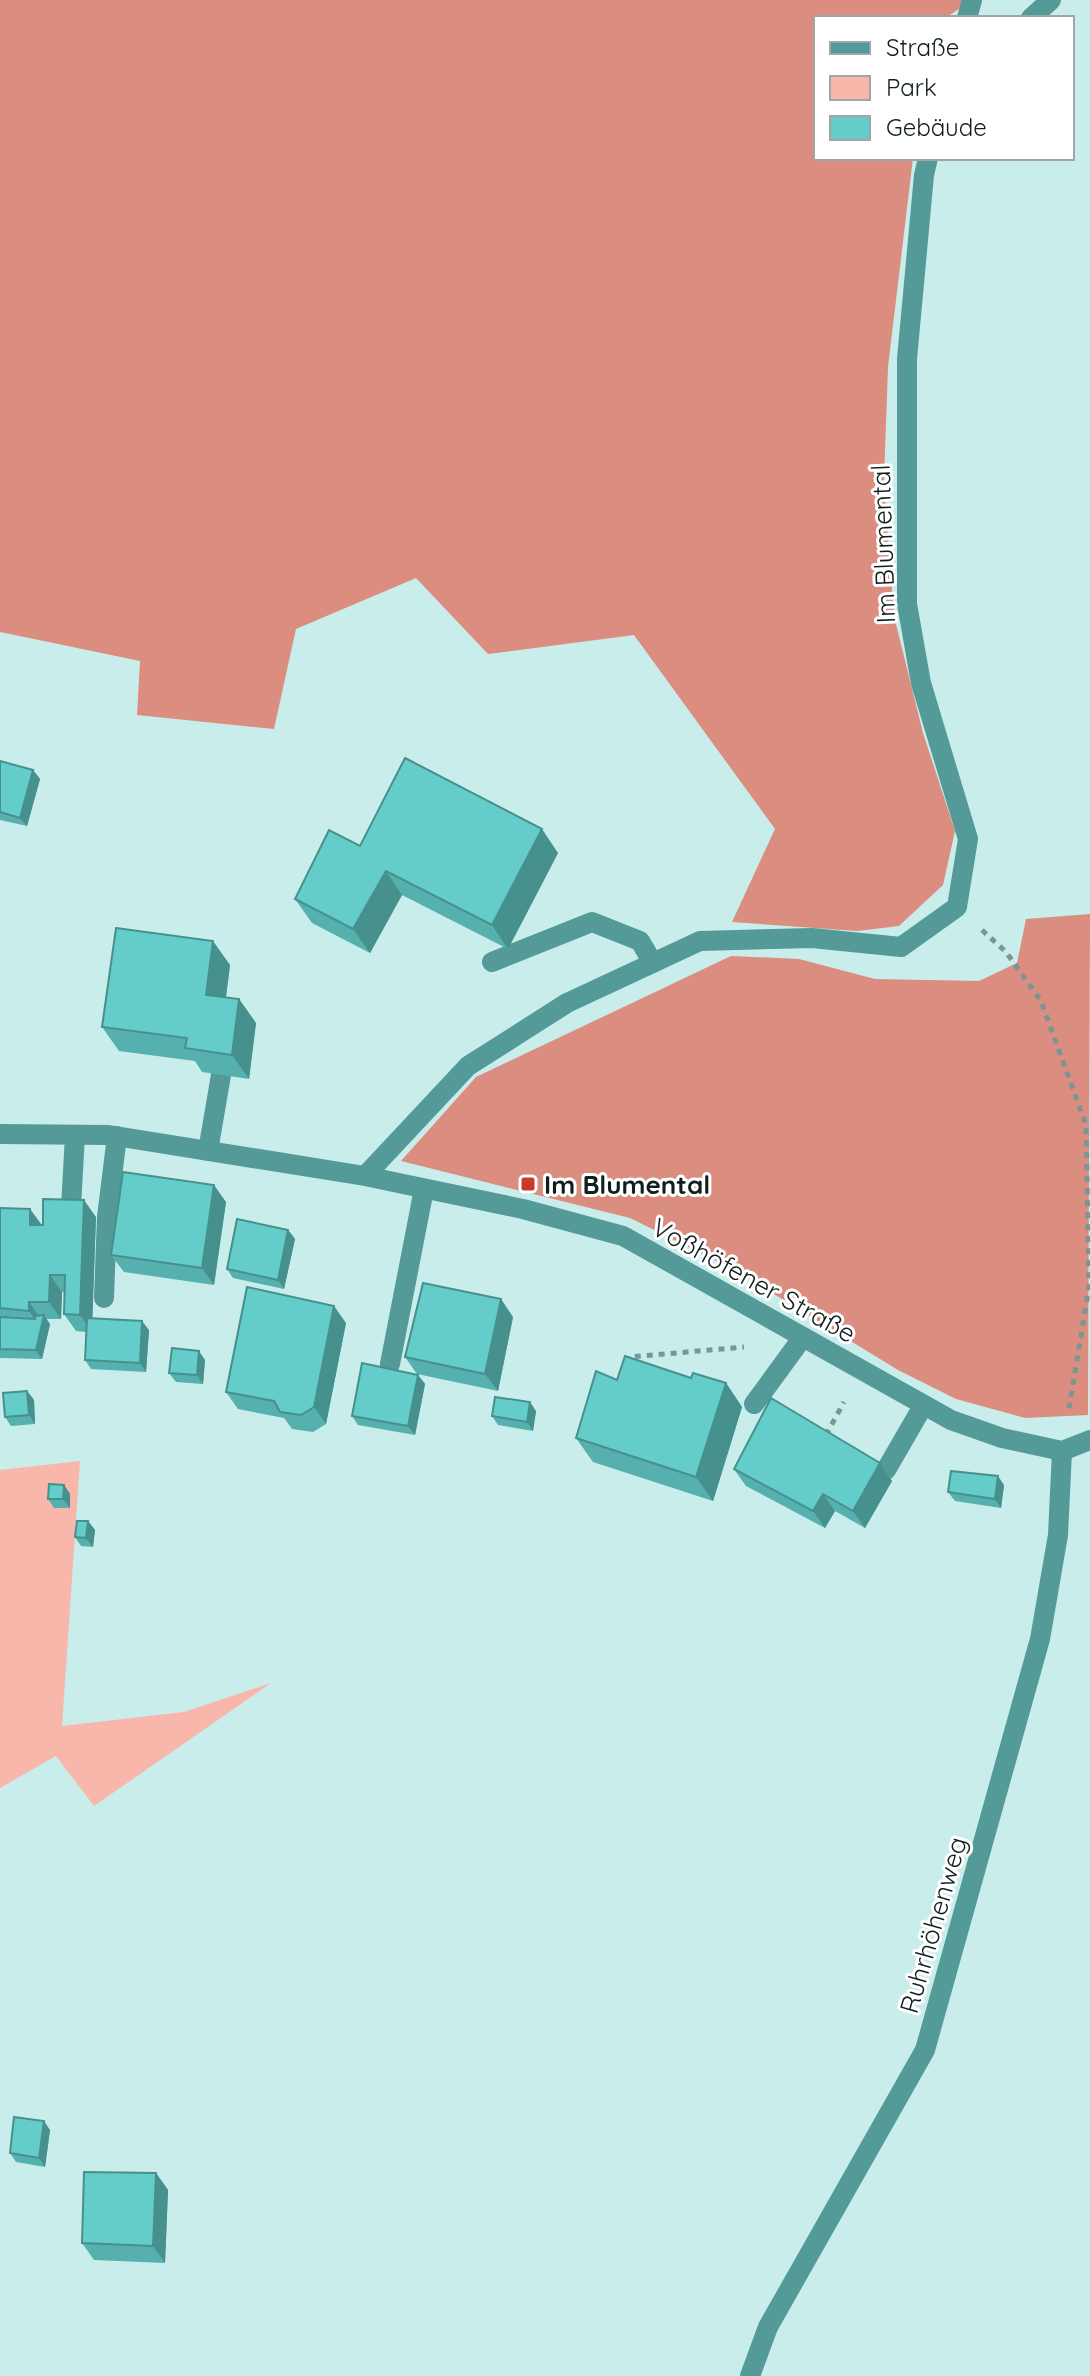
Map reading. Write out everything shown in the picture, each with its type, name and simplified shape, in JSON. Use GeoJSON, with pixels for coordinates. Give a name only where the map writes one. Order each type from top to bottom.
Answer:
{"type":"FeatureCollection","features":[{"type":"Feature","properties":{"kind":"street"},"geometry":{"type":"LineString","coordinates":[[1033,16],[1051,0]]}},
{"type":"Feature","properties":{"kind":"street","name":"Im Blumental"},"geometry":{"type":"LineString","coordinates":[[928,160],[907,359],[907,604],[921,683],[968,839],[957,907]]}},
{"type":"Feature","properties":{"kind":"street"},"geometry":{"type":"LineString","coordinates":[[365,1176],[468,1066],[567,1003],[700,941],[812,938],[901,947],[957,907]]}},
{"type":"Feature","properties":{"kind":"street"},"geometry":{"type":"LineString","coordinates":[[492,962],[592,922],[640,941],[653,963]]}},
{"type":"Feature","properties":{"kind":"street"},"geometry":{"type":"LineString","coordinates":[[208,1151],[221,1075]]}},
{"type":"Feature","properties":{"kind":"street","name":"Voßhöfener Straße"},"geometry":{"type":"LineString","coordinates":[[0,1134],[117,1136],[365,1176],[523,1209],[623,1236],[951,1420],[1002,1438],[1062,1451]]}},
{"type":"Feature","properties":{"kind":"street"},"geometry":{"type":"LineString","coordinates":[[71,1207],[75,1135]]}},
{"type":"Feature","properties":{"kind":"street"},"geometry":{"type":"LineString","coordinates":[[104,1298],[107,1217],[117,1136]]}},
{"type":"Feature","properties":{"kind":"street"},"geometry":{"type":"LineString","coordinates":[[390,1364],[424,1189]]}},
{"type":"Feature","properties":{"kind":"street"},"geometry":{"type":"LineString","coordinates":[[754,1404],[803,1337]]}},
{"type":"Feature","properties":{"kind":"street"},"geometry":{"type":"LineString","coordinates":[[886,1470],[923,1406]]}},
{"type":"Feature","properties":{"kind":"street"},"geometry":{"type":"LineString","coordinates":[[1062,1451],[1090,1440]]}},
{"type":"Feature","properties":{"kind":"street","name":"Ruhrhöhenweg"},"geometry":{"type":"LineString","coordinates":[[750,2376],[768,2327],[925,2050],[1040,1639],[1058,1535],[1062,1451]]}},
{"type":"Feature","properties":{"kind":"path"},"geometry":{"type":"LineString","coordinates":[[957,907],[1006,952],[1041,1001],[1086,1125],[1089,1287],[1062,1451]]}},
{"type":"Feature","properties":{"kind":"path"},"geometry":{"type":"LineString","coordinates":[[623,1367],[630,1357],[735,1345],[786,1361]]}},
{"type":"Feature","properties":{"kind":"path"},"geometry":{"type":"LineString","coordinates":[[823,1440],[862,1371]]}},
{"type":"Feature","properties":{"kind":"green space"},"geometry":{"type":"Polygon","coordinates":[[[80,1461],[62,1726],[184,1712],[271,1683],[94,1806],[56,1756],[0,1788],[0,1470],[80,1461]]]}},
{"type":"Feature","properties":{"kind":"shaded area"},"geometry":{"type":"Polygon","coordinates":[[[0,0],[973,0],[948,16],[814,16],[814,160],[913,160],[888,367],[884,479],[894,616],[923,733],[955,831],[943,885],[899,926],[857,931],[732,922],[775,829],[634,635],[488,654],[416,578],[296,629],[274,729],[137,715],[140,661],[0,632],[0,0]]]}},
{"type":"Feature","properties":{"kind":"shaded area"},"geometry":{"type":"Polygon","coordinates":[[[1090,914],[1088,1415],[1025,1418],[956,1399],[898,1370],[733,1269],[630,1218],[401,1161],[476,1077],[731,956],[799,959],[875,979],[979,981],[1017,963],[1026,919],[1090,914]]]}},
{"type":"Feature","properties":{"kind":"building"},"geometry":{"type":"Polygon","coordinates":[[[405,758],[542,829],[492,925],[386,871],[353,929],[295,899],[329,830],[360,846],[405,758]]]}},
{"type":"Feature","properties":{"kind":"building"},"geometry":{"type":"Polygon","coordinates":[[[0,761],[33,770],[20,818],[0,812],[0,761]]]}},
{"type":"Feature","properties":{"kind":"building"},"geometry":{"type":"Polygon","coordinates":[[[116,928],[213,941],[206,995],[239,999],[232,1055],[185,1048],[187,1038],[102,1027],[116,928]]]}},
{"type":"Feature","properties":{"kind":"building"},"geometry":{"type":"Polygon","coordinates":[[[123,1172],[214,1185],[202,1268],[111,1255],[123,1172]]]}},
{"type":"Feature","properties":{"kind":"building"},"geometry":{"type":"Polygon","coordinates":[[[43,1199],[84,1200],[80,1315],[64,1314],[65,1275],[50,1275],[49,1302],[29,1302],[29,1311],[0,1308],[0,1208],[30,1209],[30,1225],[43,1225],[43,1199]]]}},
{"type":"Feature","properties":{"kind":"building"},"geometry":{"type":"Polygon","coordinates":[[[237,1219],[288,1230],[278,1280],[227,1269],[237,1219]]]}},
{"type":"Feature","properties":{"kind":"building"},"geometry":{"type":"Polygon","coordinates":[[[423,1283],[501,1299],[485,1374],[405,1357],[423,1283]]]}},
{"type":"Feature","properties":{"kind":"building"},"geometry":{"type":"Polygon","coordinates":[[[247,1287],[334,1306],[314,1407],[301,1415],[280,1412],[274,1401],[226,1392],[247,1287]]]}},
{"type":"Feature","properties":{"kind":"building"},"geometry":{"type":"Polygon","coordinates":[[[44,1315],[36,1350],[0,1349],[0,1317],[35,1319],[35,1316],[44,1315]]]}},
{"type":"Feature","properties":{"kind":"building"},"geometry":{"type":"Polygon","coordinates":[[[87,1318],[142,1321],[140,1363],[85,1360],[87,1318]]]}},
{"type":"Feature","properties":{"kind":"building"},"geometry":{"type":"Polygon","coordinates":[[[172,1348],[199,1351],[197,1375],[169,1373],[172,1348]]]}},
{"type":"Feature","properties":{"kind":"building"},"geometry":{"type":"Polygon","coordinates":[[[625,1356],[691,1378],[693,1373],[726,1383],[696,1477],[576,1438],[596,1371],[617,1380],[625,1356]]]}},
{"type":"Feature","properties":{"kind":"building"},"geometry":{"type":"Polygon","coordinates":[[[362,1363],[418,1375],[408,1426],[352,1416],[362,1363]]]}},
{"type":"Feature","properties":{"kind":"building"},"geometry":{"type":"Polygon","coordinates":[[[27,1391],[29,1415],[5,1417],[3,1393],[27,1391]]]}},
{"type":"Feature","properties":{"kind":"building"},"geometry":{"type":"Polygon","coordinates":[[[495,1397],[530,1402],[527,1422],[492,1416],[495,1397]]]}},
{"type":"Feature","properties":{"kind":"building"},"geometry":{"type":"Polygon","coordinates":[[[771,1398],[880,1463],[853,1511],[823,1494],[813,1511],[734,1469],[771,1398]]]}},
{"type":"Feature","properties":{"kind":"building"},"geometry":{"type":"Polygon","coordinates":[[[951,1471],[998,1476],[995,1499],[948,1492],[951,1471]]]}},
{"type":"Feature","properties":{"kind":"building"},"geometry":{"type":"Polygon","coordinates":[[[49,1484],[64,1485],[63,1499],[48,1499],[49,1484]]]}},
{"type":"Feature","properties":{"kind":"building"},"geometry":{"type":"Polygon","coordinates":[[[77,1521],[88,1521],[86,1538],[75,1537],[77,1521]]]}},
{"type":"Feature","properties":{"kind":"building"},"geometry":{"type":"Polygon","coordinates":[[[14,2117],[44,2121],[39,2158],[10,2153],[14,2117]]]}},
{"type":"Feature","properties":{"kind":"building"},"geometry":{"type":"Polygon","coordinates":[[[84,2172],[156,2173],[153,2246],[82,2243],[84,2172]]]}},
{"type":"Feature","properties":{"kind":"place","name":"Im Blumental"},"geometry":{"type":"Point","coordinates":[528,1184]}}]}
